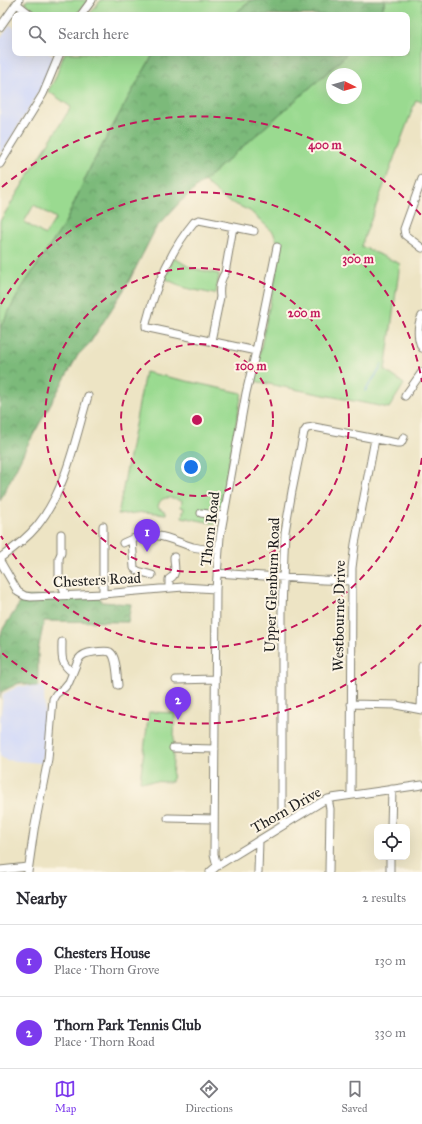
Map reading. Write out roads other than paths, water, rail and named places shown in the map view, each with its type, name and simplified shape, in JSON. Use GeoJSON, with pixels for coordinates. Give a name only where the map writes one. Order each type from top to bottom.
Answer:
{"type":"FeatureCollection","features":[{"type":"Feature","properties":{"kind":"street"},"geometry":{"type":"LineString","coordinates":[[84,12],[92,0]]}},
{"type":"Feature","properties":{"kind":"street"},"geometry":{"type":"LineString","coordinates":[[0,27],[18,2],[29,12]]}},
{"type":"Feature","properties":{"kind":"street"},"geometry":{"type":"LineString","coordinates":[[0,164],[43,94],[59,56]]}},
{"type":"Feature","properties":{"kind":"street"},"geometry":{"type":"LineString","coordinates":[[422,179],[404,229],[405,234],[422,248]]}},
{"type":"Feature","properties":{"kind":"street"},"geometry":{"type":"LineString","coordinates":[[254,231],[199,220],[194,222],[172,255],[152,301],[146,327],[256,351]]}},
{"type":"Feature","properties":{"kind":"street"},"geometry":{"type":"LineString","coordinates":[[211,341],[220,297],[219,291],[222,277],[225,273],[234,227]]}},
{"type":"Feature","properties":{"kind":"street","name":"Thorn Road"},"geometry":{"type":"LineString","coordinates":[[217,866],[214,854],[214,819],[216,589],[219,550],[223,516],[248,382],[256,351],[277,247]]}},
{"type":"Feature","properties":{"kind":"street"},"geometry":{"type":"LineString","coordinates":[[265,263],[274,264]]}},
{"type":"Feature","properties":{"kind":"street"},"geometry":{"type":"LineString","coordinates":[[422,316],[418,332],[422,348]]}},
{"type":"Feature","properties":{"kind":"street"},"geometry":{"type":"LineString","coordinates":[[405,396],[422,372]]}},
{"type":"Feature","properties":{"kind":"street"},"geometry":{"type":"LineString","coordinates":[[0,559],[37,526],[52,502],[68,466],[88,396]]}},
{"type":"Feature","properties":{"kind":"street","name":"Upper Glenburn Road"},"geometry":{"type":"LineString","coordinates":[[284,824],[282,814],[283,577],[285,532],[304,432],[307,428],[314,426],[400,443],[404,437]]}},
{"type":"Feature","properties":{"kind":"street","name":"Westbourne Drive"},"geometry":{"type":"LineString","coordinates":[[351,795],[352,581],[355,544],[375,439]]}},
{"type":"Feature","properties":{"kind":"street"},"geometry":{"type":"LineString","coordinates":[[202,513],[223,516]]}},
{"type":"Feature","properties":{"kind":"street"},"geometry":{"type":"LineString","coordinates":[[103,526],[103,594]]}},
{"type":"Feature","properties":{"kind":"street"},"geometry":{"type":"LineString","coordinates":[[61,534],[64,553],[59,558],[59,578],[66,595]]}},
{"type":"Feature","properties":{"kind":"street"},"geometry":{"type":"LineString","coordinates":[[123,543],[138,537],[155,536],[169,538],[196,547],[219,550]]}},
{"type":"Feature","properties":{"kind":"street"},"geometry":{"type":"LineString","coordinates":[[132,539],[134,568],[138,571],[152,575]]}},
{"type":"Feature","properties":{"kind":"street"},"geometry":{"type":"LineString","coordinates":[[169,588],[167,578],[173,577],[175,572],[174,557]]}},
{"type":"Feature","properties":{"kind":"street","name":"Chesters Road"},"geometry":{"type":"LineString","coordinates":[[0,559],[15,588],[20,594],[31,597],[103,594],[183,587],[216,589]]}},
{"type":"Feature","properties":{"kind":"street"},"geometry":{"type":"LineString","coordinates":[[217,573],[352,581]]}},
{"type":"Feature","properties":{"kind":"street"},"geometry":{"type":"LineString","coordinates":[[62,642],[62,661],[72,672]]}},
{"type":"Feature","properties":{"kind":"street"},"geometry":{"type":"LineString","coordinates":[[0,870],[28,869],[46,771],[52,705],[56,694],[69,682],[78,660],[87,653],[108,651],[113,654],[118,685]]}},
{"type":"Feature","properties":{"kind":"street"},"geometry":{"type":"LineString","coordinates":[[351,704],[396,705],[422,710],[422,666]]}},
{"type":"Feature","properties":{"kind":"street"},"geometry":{"type":"LineString","coordinates":[[176,680],[215,679]]}},
{"type":"Feature","properties":{"kind":"street"},"geometry":{"type":"LineString","coordinates":[[173,748],[215,749]]}},
{"type":"Feature","properties":{"kind":"street","name":"Thorn Drive"},"geometry":{"type":"LineString","coordinates":[[217,866],[322,801],[351,795],[422,785]]}},
{"type":"Feature","properties":{"kind":"street"},"geometry":{"type":"LineString","coordinates":[[391,824],[392,789]]}},
{"type":"Feature","properties":{"kind":"street"},"geometry":{"type":"LineString","coordinates":[[328,799],[330,810],[329,872]]}},
{"type":"Feature","properties":{"kind":"street"},"geometry":{"type":"LineString","coordinates":[[168,818],[214,819]]}},
{"type":"Feature","properties":{"kind":"street"},"geometry":{"type":"LineString","coordinates":[[258,872],[259,840]]}},
{"type":"Feature","properties":{"kind":"street"},"geometry":{"type":"LineString","coordinates":[[390,860],[390,872]]}},
{"type":"Feature","properties":{"kind":"street"},"geometry":{"type":"LineString","coordinates":[[210,872],[217,866]]}},
{"type":"Feature","properties":{"kind":"waterway"},"geometry":{"type":"LineString","coordinates":[[365,391],[382,364]]}},
{"type":"Feature","properties":{"kind":"place","name":"Chesters House"},"geometry":{"type":"Point","coordinates":[147,552]}},
{"type":"Feature","properties":{"kind":"place","name":"Thorn Park Tennis Club"},"geometry":{"type":"Point","coordinates":[178,720]}}]}
